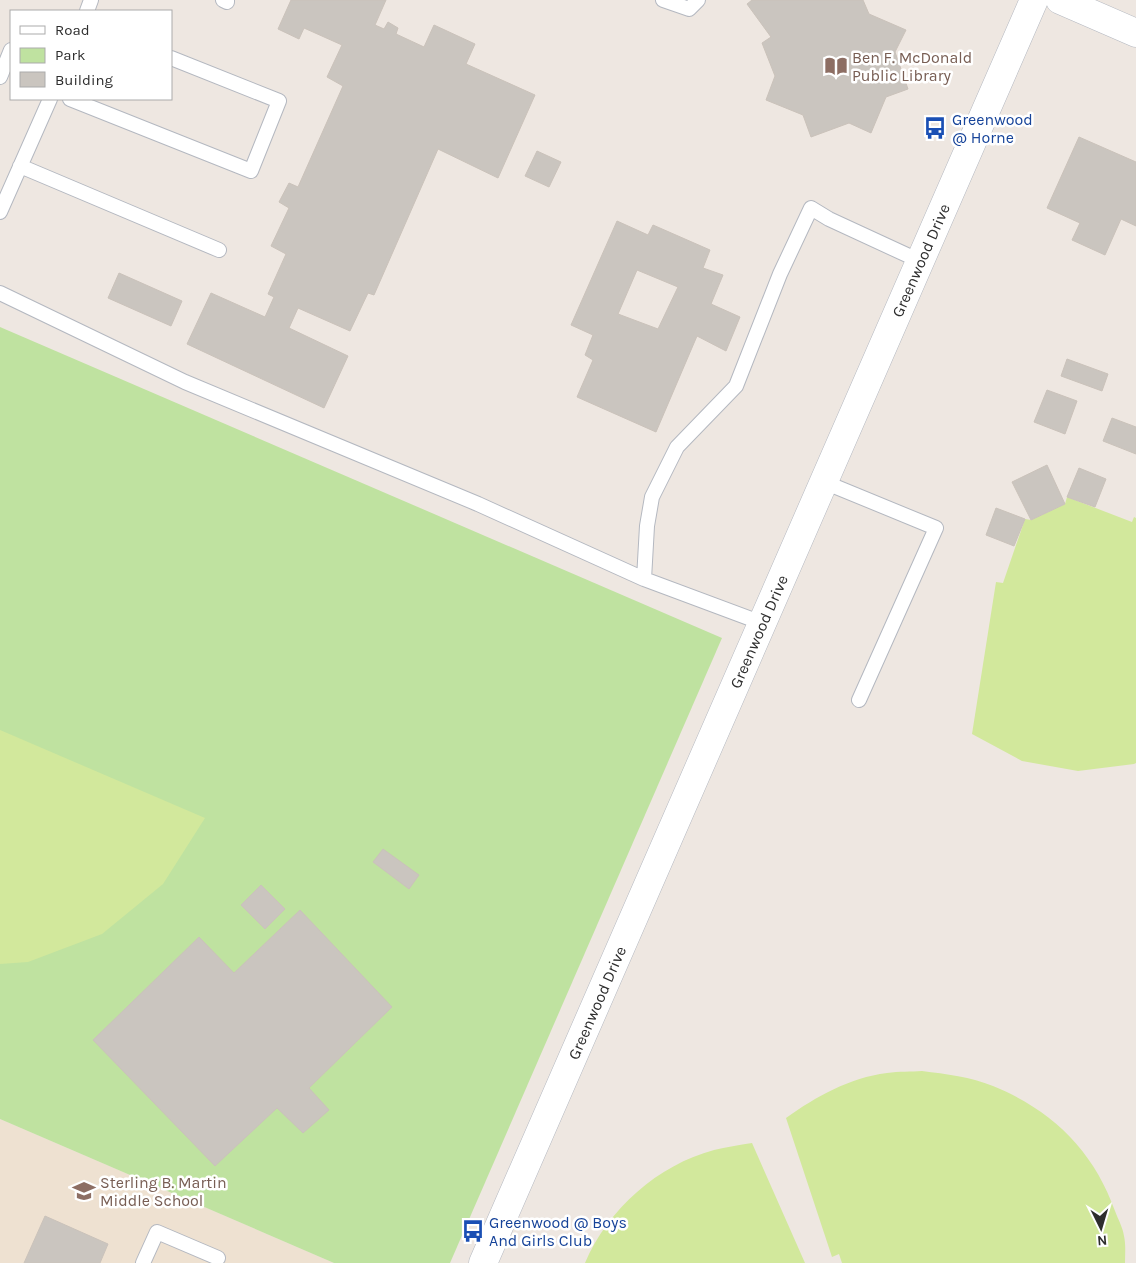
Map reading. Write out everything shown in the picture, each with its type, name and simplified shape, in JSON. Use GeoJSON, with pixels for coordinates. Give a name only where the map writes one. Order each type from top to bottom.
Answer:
{"type":"FeatureCollection","features":[{"type":"Feature","properties":{"kind":"main road","name":"Greenwood Drive"},"geometry":{"type":"LineString","coordinates":[[483,1263],[1034,0]]}},
{"type":"Feature","properties":{"kind":"main road"},"geometry":{"type":"LineString","coordinates":[[1060,0],[1136,33]]}},
{"type":"Feature","properties":{"kind":"lane"},"geometry":{"type":"LineString","coordinates":[[223,0],[227,2],[227,0]]}},
{"type":"Feature","properties":{"kind":"lane"},"geometry":{"type":"LineString","coordinates":[[663,0],[689,9],[698,0]]}},
{"type":"Feature","properties":{"kind":"lane"},"geometry":{"type":"LineString","coordinates":[[0,77],[10,52]]}},
{"type":"Feature","properties":{"kind":"lane"},"geometry":{"type":"LineString","coordinates":[[73,100],[251,171],[279,101],[172,58]]}},
{"type":"Feature","properties":{"kind":"lane"},"geometry":{"type":"LineString","coordinates":[[0,212],[50,100]]}},
{"type":"Feature","properties":{"kind":"lane"},"geometry":{"type":"LineString","coordinates":[[20,166],[220,250]]}},
{"type":"Feature","properties":{"kind":"lane"},"geometry":{"type":"LineString","coordinates":[[644,579],[647,526],[652,497],[677,447],[736,386],[780,274],[811,208],[828,219],[920,261]]}},
{"type":"Feature","properties":{"kind":"lane"},"geometry":{"type":"LineString","coordinates":[[0,293],[185,382],[478,504],[644,579],[762,623]]}},
{"type":"Feature","properties":{"kind":"lane"},"geometry":{"type":"LineString","coordinates":[[824,482],[936,528],[859,700]]}},
{"type":"Feature","properties":{"kind":"lane"},"geometry":{"type":"LineString","coordinates":[[143,1263],[157,1232],[221,1261]]}},
{"type":"Feature","properties":{"kind":"shaded area","name":"Sterling B. Martin Middle School"},"geometry":{"type":"Polygon","coordinates":[[[0,1119],[334,1263],[0,1263],[0,1119]]]}},
{"type":"Feature","properties":{"kind":"green space"},"geometry":{"type":"Polygon","coordinates":[[[0,327],[722,638],[450,1263],[334,1263],[0,1119],[0,327]]]}},
{"type":"Feature","properties":{"kind":"green space"},"geometry":{"type":"Polygon","coordinates":[[[1067,497],[1132,522],[1134,517],[1136,518],[1136,763],[1134,764],[1078,771],[1022,761],[972,734],[996,582],[1003,583],[1025,519],[1031,520],[1065,504],[1067,497]]]}},
{"type":"Feature","properties":{"kind":"green space"},"geometry":{"type":"Polygon","coordinates":[[[0,730],[205,818],[163,884],[102,934],[28,962],[0,964],[0,730]]]}},
{"type":"Feature","properties":{"kind":"green space"},"geometry":{"type":"Polygon","coordinates":[[[922,1071],[967,1078],[993,1086],[1034,1107],[1068,1135],[1083,1151],[1106,1189],[1123,1233],[1125,1263],[842,1263],[839,1254],[832,1257],[786,1118],[822,1095],[860,1079],[891,1072],[922,1071]]]}},
{"type":"Feature","properties":{"kind":"green space"},"geometry":{"type":"Polygon","coordinates":[[[752,1143],[805,1263],[585,1263],[595,1243],[621,1207],[655,1178],[673,1166],[693,1157],[714,1150],[752,1143]]]}},
{"type":"Feature","properties":{"kind":"building"},"geometry":{"type":"Polygon","coordinates":[[[291,0],[386,0],[375,25],[384,29],[388,22],[398,28],[396,34],[424,47],[434,25],[475,44],[466,64],[535,95],[498,178],[438,149],[374,295],[368,293],[350,331],[298,308],[289,328],[348,356],[324,408],[187,344],[211,293],[265,317],[274,297],[268,294],[286,254],[271,246],[289,208],[279,202],[289,183],[298,187],[343,86],[327,77],[342,45],[304,28],[299,39],[278,29],[291,0]]]}},
{"type":"Feature","properties":{"kind":"building"},"geometry":{"type":"Polygon","coordinates":[[[752,0],[863,0],[869,14],[906,30],[895,52],[908,89],[886,97],[871,133],[849,123],[811,137],[803,115],[766,100],[775,76],[762,43],[771,37],[747,4],[752,0]]]}},
{"type":"Feature","properties":{"kind":"building"},"geometry":{"type":"Polygon","coordinates":[[[1079,137],[1136,162],[1136,226],[1121,219],[1105,255],[1072,240],[1080,223],[1047,208],[1079,137]]]}},
{"type":"Feature","properties":{"kind":"building"},"geometry":{"type":"Polygon","coordinates":[[[537,151],[561,162],[549,187],[525,176],[537,151]]]}},
{"type":"Feature","properties":{"kind":"building"},"geometry":{"type":"Polygon","coordinates":[[[617,221],[648,235],[653,225],[710,250],[703,268],[723,275],[711,304],[740,317],[726,351],[697,336],[656,432],[577,397],[593,360],[585,355],[593,335],[571,325],[617,221]],[[637,270],[618,314],[658,329],[678,287],[637,270]]]}},
{"type":"Feature","properties":{"kind":"building"},"geometry":{"type":"Polygon","coordinates":[[[119,273],[182,301],[171,326],[108,298],[119,273]]]}},
{"type":"Feature","properties":{"kind":"building"},"geometry":{"type":"Polygon","coordinates":[[[1067,359],[1108,374],[1102,391],[1061,376],[1067,359]]]}},
{"type":"Feature","properties":{"kind":"building"},"geometry":{"type":"Polygon","coordinates":[[[1047,390],[1077,401],[1065,434],[1034,422],[1047,390]]]}},
{"type":"Feature","properties":{"kind":"building"},"geometry":{"type":"Polygon","coordinates":[[[1112,418],[1136,427],[1136,454],[1103,441],[1112,418]]]}},
{"type":"Feature","properties":{"kind":"building"},"geometry":{"type":"Polygon","coordinates":[[[1047,465],[1065,504],[1031,520],[1012,482],[1047,465]]]}},
{"type":"Feature","properties":{"kind":"building"},"geometry":{"type":"Polygon","coordinates":[[[1079,468],[1106,479],[1095,507],[1067,497],[1079,468]]]}},
{"type":"Feature","properties":{"kind":"building"},"geometry":{"type":"Polygon","coordinates":[[[996,508],[1025,519],[1014,546],[986,535],[996,508]]]}},
{"type":"Feature","properties":{"kind":"building"},"geometry":{"type":"Polygon","coordinates":[[[383,849],[419,875],[409,889],[373,862],[383,849]]]}},
{"type":"Feature","properties":{"kind":"building"},"geometry":{"type":"Polygon","coordinates":[[[261,885],[285,909],[265,929],[241,905],[261,885]]]}},
{"type":"Feature","properties":{"kind":"building"},"geometry":{"type":"Polygon","coordinates":[[[300,910],[392,1007],[309,1088],[329,1110],[303,1133],[277,1108],[215,1166],[93,1040],[199,937],[234,973],[300,910]]]}},
{"type":"Feature","properties":{"kind":"building"},"geometry":{"type":"Polygon","coordinates":[[[45,1216],[108,1244],[100,1263],[24,1263],[45,1216]]]}},
{"type":"Feature","properties":{"kind":"place","name":"Ben F. McDonald Public Library"},"geometry":{"type":"Point","coordinates":[836,66]}},
{"type":"Feature","properties":{"kind":"place","name":"Greenwood @ Horne"},"geometry":{"type":"Point","coordinates":[935,128]}},
{"type":"Feature","properties":{"kind":"place","name":"Sterling B. Martin Middle School"},"geometry":{"type":"Point","coordinates":[84,1191]}},
{"type":"Feature","properties":{"kind":"place","name":"Greenwood @ Boys And Girls Club"},"geometry":{"type":"Point","coordinates":[473,1231]}}]}
